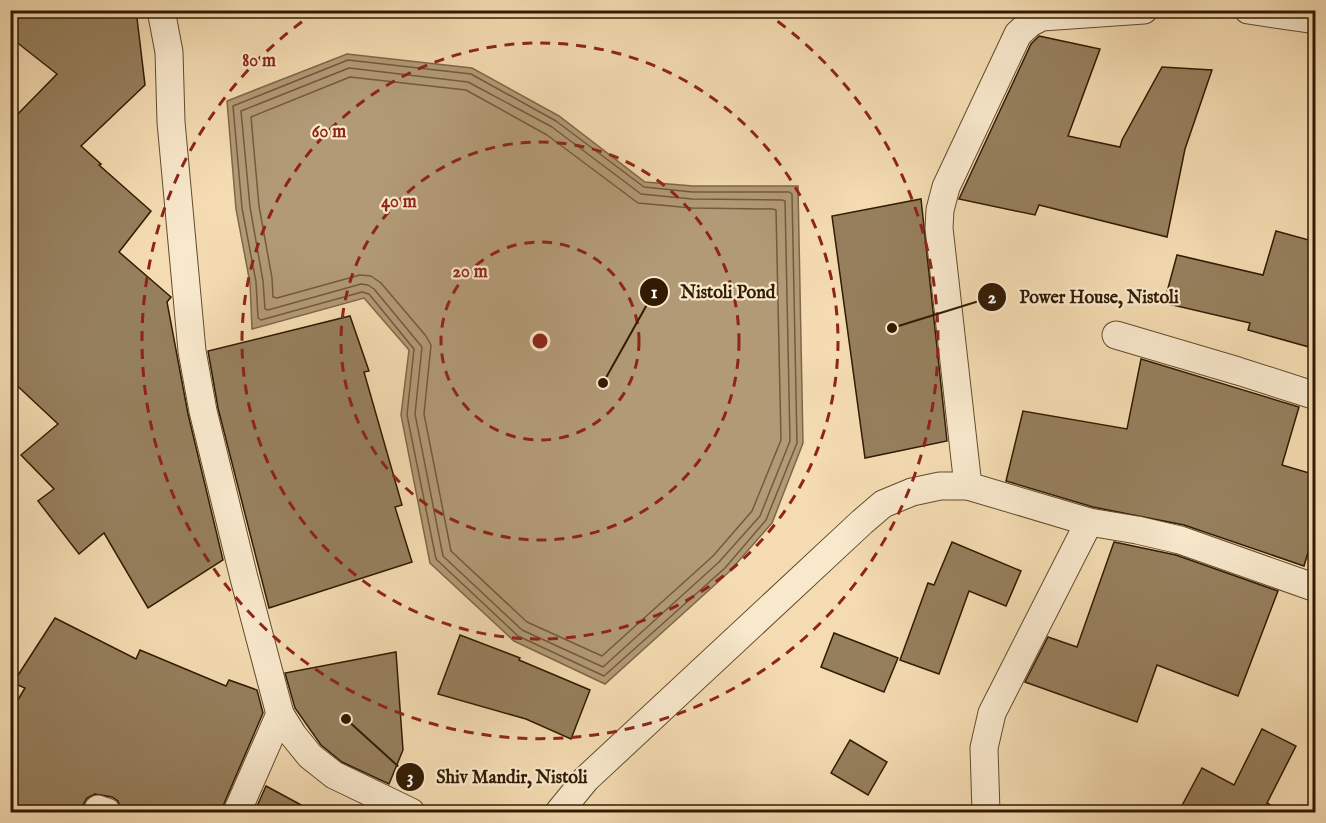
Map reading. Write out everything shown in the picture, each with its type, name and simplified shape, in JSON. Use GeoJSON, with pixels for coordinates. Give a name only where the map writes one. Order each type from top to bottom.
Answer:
{"type":"FeatureCollection","features":[{"type":"Feature","properties":{"kind":"street"},"geometry":{"type":"LineString","coordinates":[[161,10],[170,51],[171,122],[192,351],[203,411],[280,714],[310,756],[334,775],[411,813]]}},
{"type":"Feature","properties":{"kind":"street"},"geometry":{"type":"LineString","coordinates":[[968,486],[939,228],[939,210],[946,187],[1018,34],[1030,22],[1042,17],[1064,14],[1144,10]]}},
{"type":"Feature","properties":{"kind":"street"},"geometry":{"type":"LineString","coordinates":[[1248,10],[1316,20]]}},
{"type":"Feature","properties":{"kind":"street"},"geometry":{"type":"LineString","coordinates":[[1116,335],[1316,396]]}},
{"type":"Feature","properties":{"kind":"street"},"geometry":{"type":"LineString","coordinates":[[559,813],[586,779],[883,504],[912,492],[939,486],[968,486],[1089,522],[1180,540],[1316,588]]}},
{"type":"Feature","properties":{"kind":"street"},"geometry":{"type":"LineString","coordinates":[[986,813],[984,748],[992,713],[1089,522]]}},
{"type":"Feature","properties":{"kind":"street"},"geometry":{"type":"LineString","coordinates":[[237,813],[280,714]]}},
{"type":"Feature","properties":{"kind":"water"},"geometry":{"type":"Polygon","coordinates":[[[347,54],[472,68],[559,116],[645,182],[693,186],[798,186],[803,443],[772,523],[729,572],[605,684],[514,641],[430,563],[401,415],[409,350],[364,298],[252,329],[250,283],[236,209],[227,101],[347,54]]]}},
{"type":"Feature","properties":{"kind":"building"},"geometry":{"type":"Polygon","coordinates":[[[10,10],[136,10],[145,85],[81,146],[151,211],[119,252],[171,297],[167,302],[188,414],[223,560],[148,608],[104,533],[79,554],[38,501],[54,489],[21,455],[58,424],[10,379],[10,122],[57,74],[10,37],[10,10]]]}},
{"type":"Feature","properties":{"kind":"building"},"geometry":{"type":"Polygon","coordinates":[[[1039,36],[1100,49],[1068,136],[1120,147],[1162,67],[1212,70],[1185,149],[1167,237],[1039,205],[1035,215],[959,199],[1031,44],[1039,36]]]}},
{"type":"Feature","properties":{"kind":"building"},"geometry":{"type":"Polygon","coordinates":[[[921,199],[947,441],[865,458],[832,216],[921,199]]]}},
{"type":"Feature","properties":{"kind":"building"},"geometry":{"type":"Polygon","coordinates":[[[1276,231],[1316,242],[1316,349],[1248,330],[1250,323],[1164,303],[1177,255],[1263,275],[1276,231]]]}},
{"type":"Feature","properties":{"kind":"building"},"geometry":{"type":"Polygon","coordinates":[[[350,316],[369,371],[364,372],[402,505],[395,507],[412,562],[269,608],[218,408],[208,351],[350,316]]]}},
{"type":"Feature","properties":{"kind":"building"},"geometry":{"type":"Polygon","coordinates":[[[1141,359],[1299,407],[1282,465],[1316,475],[1316,526],[1304,566],[1184,525],[1093,507],[1006,481],[1023,411],[1127,429],[1141,359]]]}},
{"type":"Feature","properties":{"kind":"building"},"geometry":{"type":"Polygon","coordinates":[[[952,542],[1021,571],[1006,606],[969,591],[939,674],[900,660],[928,583],[934,585],[952,542]]]}},
{"type":"Feature","properties":{"kind":"building"},"geometry":{"type":"Polygon","coordinates":[[[1114,542],[1176,555],[1278,591],[1238,696],[1157,665],[1137,722],[1025,682],[1048,637],[1077,647],[1114,542]]]}},
{"type":"Feature","properties":{"kind":"building"},"geometry":{"type":"Polygon","coordinates":[[[55,618],[136,659],[140,650],[226,686],[229,680],[257,690],[263,713],[221,813],[122,813],[118,801],[112,797],[95,794],[87,798],[83,805],[83,813],[10,813],[10,713],[25,688],[13,683],[55,618]]]}},
{"type":"Feature","properties":{"kind":"building"},"geometry":{"type":"Polygon","coordinates":[[[834,633],[898,658],[884,692],[821,667],[834,633]]]}},
{"type":"Feature","properties":{"kind":"building"},"geometry":{"type":"Polygon","coordinates":[[[460,635],[520,658],[519,660],[590,690],[571,739],[526,719],[438,694],[460,635]]]}},
{"type":"Feature","properties":{"kind":"building"},"geometry":{"type":"Polygon","coordinates":[[[396,652],[403,750],[389,784],[342,762],[321,745],[295,708],[285,673],[396,652]]]}},
{"type":"Feature","properties":{"kind":"building"},"geometry":{"type":"Polygon","coordinates":[[[1262,729],[1296,746],[1267,803],[1284,813],[1178,813],[1202,768],[1234,785],[1262,729]]]}},
{"type":"Feature","properties":{"kind":"building"},"geometry":{"type":"Polygon","coordinates":[[[850,740],[887,762],[868,795],[831,773],[850,740]]]}},
{"type":"Feature","properties":{"kind":"building"},"geometry":{"type":"Polygon","coordinates":[[[266,786],[316,813],[254,813],[266,786]]]}},
{"type":"Feature","properties":{"kind":"place","name":"Power House, Nistoli"},"geometry":{"type":"Point","coordinates":[892,328]}},
{"type":"Feature","properties":{"kind":"place","name":"Nistoli Pond"},"geometry":{"type":"Point","coordinates":[603,383]}},
{"type":"Feature","properties":{"kind":"place","name":"Shiv Mandir, Nistoli"},"geometry":{"type":"Point","coordinates":[346,719]}}]}
